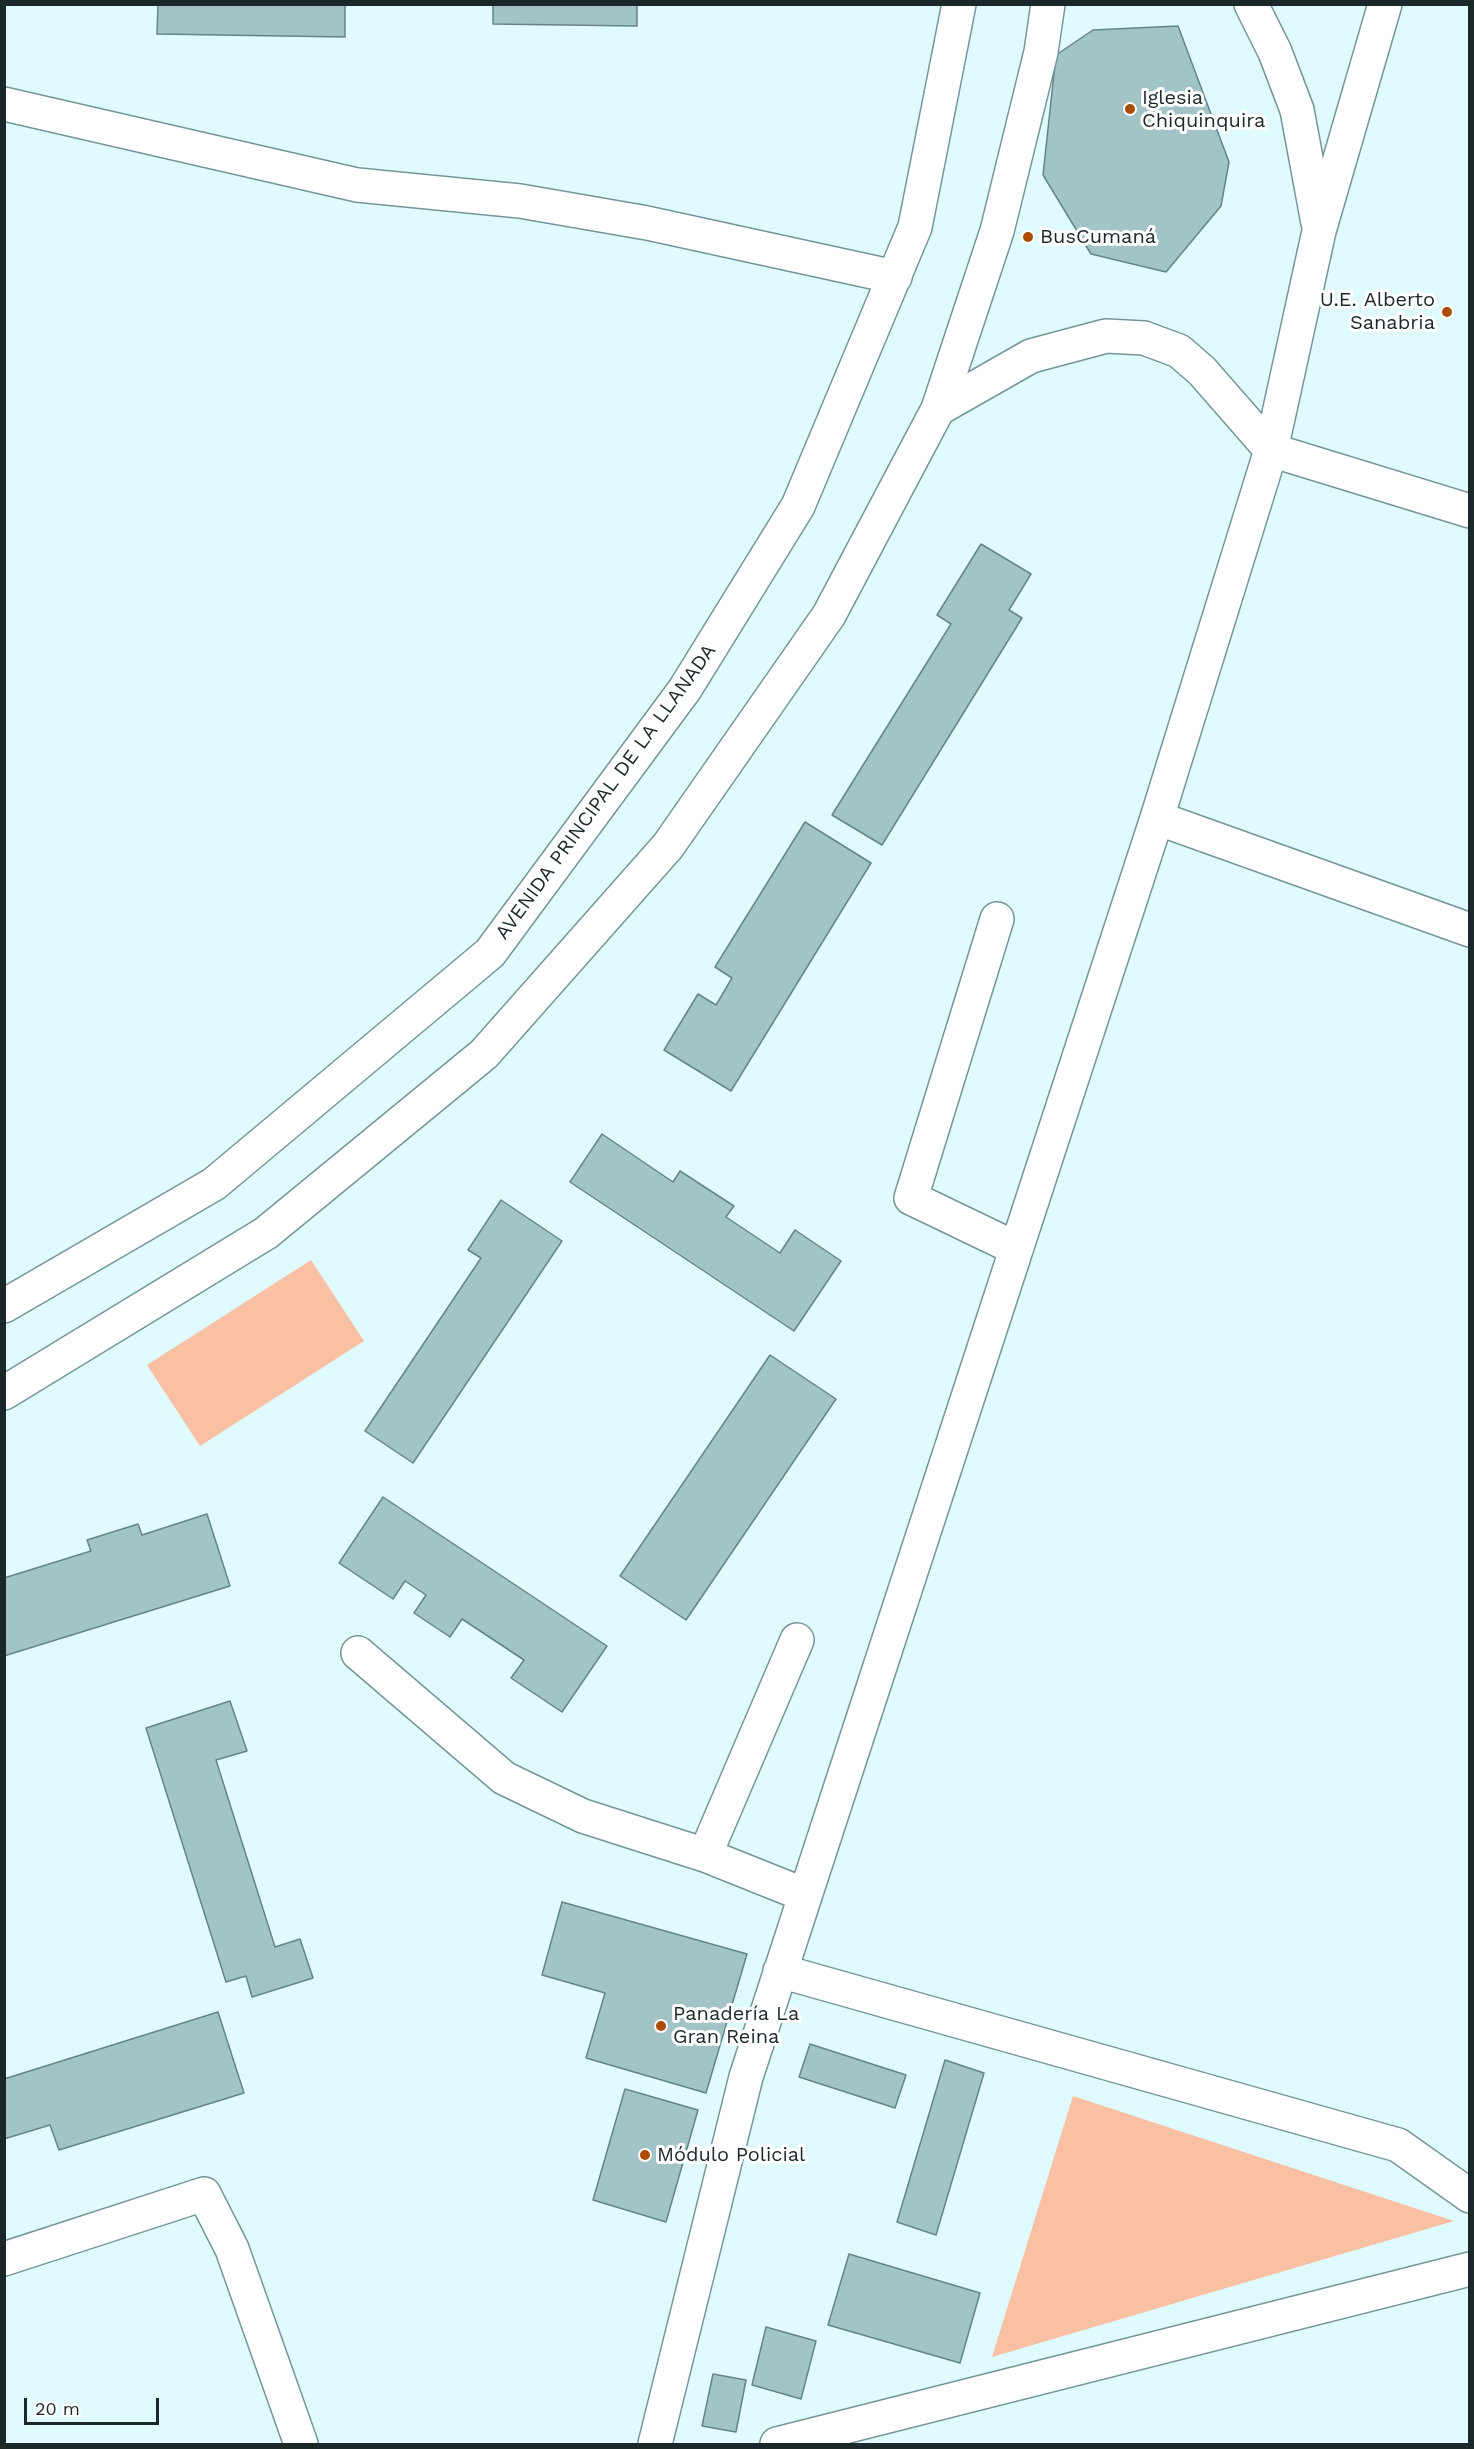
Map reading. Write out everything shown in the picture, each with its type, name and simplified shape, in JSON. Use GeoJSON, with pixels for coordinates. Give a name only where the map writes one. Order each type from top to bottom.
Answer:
{"type":"FeatureCollection","features":[{"type":"Feature","properties":{"kind":"street","name":"AVENIDA PRINCIPAL DE LA LLANADA"},"geometry":{"type":"LineString","coordinates":[[4,1306],[214,1184],[490,953],[685,689],[798,506],[895,278],[915,227],[959,4]]}},
{"type":"Feature","properties":{"kind":"street"},"geometry":{"type":"LineString","coordinates":[[4,1393],[267,1233],[484,1054],[668,846],[829,615],[938,409],[997,231],[1041,52],[1048,4]]}},
{"type":"Feature","properties":{"kind":"street"},"geometry":{"type":"LineString","coordinates":[[1251,4],[1275,52],[1297,110],[1319,231]]}},
{"type":"Feature","properties":{"kind":"street"},"geometry":{"type":"LineString","coordinates":[[655,2445],[746,2077],[1157,818],[1271,450],[1319,231],[1385,4]]}},
{"type":"Feature","properties":{"kind":"street"},"geometry":{"type":"LineString","coordinates":[[4,104],[357,185],[532,203],[648,223],[895,278]]}},
{"type":"Feature","properties":{"kind":"street"},"geometry":{"type":"LineString","coordinates":[[938,409],[1031,356],[1106,336],[1144,338],[1179,351],[1187,358],[1271,450],[1470,512]]}},
{"type":"Feature","properties":{"kind":"street"},"geometry":{"type":"LineString","coordinates":[[1157,818],[1470,930]]}},
{"type":"Feature","properties":{"kind":"street"},"geometry":{"type":"LineString","coordinates":[[997,919],[911,1198],[1015,1248]]}},
{"type":"Feature","properties":{"kind":"street"},"geometry":{"type":"LineString","coordinates":[[705,1855],[797,1640]]}},
{"type":"Feature","properties":{"kind":"street"},"geometry":{"type":"LineString","coordinates":[[358,1653],[504,1778],[583,1816],[705,1855],[805,1895]]}},
{"type":"Feature","properties":{"kind":"street"},"geometry":{"type":"LineString","coordinates":[[780,1971],[1398,2145],[1470,2196]]}},
{"type":"Feature","properties":{"kind":"street"},"geometry":{"type":"LineString","coordinates":[[4,2259],[204,2194],[232,2249],[301,2445]]}},
{"type":"Feature","properties":{"kind":"street"},"geometry":{"type":"LineString","coordinates":[[777,2445],[1470,2269]]}},
{"type":"Feature","properties":{"kind":"shaded area"},"geometry":{"type":"Polygon","coordinates":[[[311,1260],[364,1341],[200,1446],[147,1365],[311,1260]]]}},
{"type":"Feature","properties":{"kind":"shaded area"},"geometry":{"type":"Polygon","coordinates":[[[1073,2096],[1454,2221],[992,2357],[1073,2096]]]}},
{"type":"Feature","properties":{"kind":"building"},"geometry":{"type":"Polygon","coordinates":[[[158,4],[345,4],[345,37],[157,34],[158,4]]]}},
{"type":"Feature","properties":{"kind":"building"},"geometry":{"type":"Polygon","coordinates":[[[493,4],[637,4],[637,26],[493,24],[493,4]]]}},
{"type":"Feature","properties":{"kind":"building","name":"Iglesia Chiquinquira"},"geometry":{"type":"Polygon","coordinates":[[[1178,26],[1229,162],[1221,206],[1166,272],[1091,254],[1043,175],[1056,55],[1093,30],[1178,26]]]}},
{"type":"Feature","properties":{"kind":"building"},"geometry":{"type":"Polygon","coordinates":[[[981,544],[1031,574],[1009,610],[1022,618],[882,845],[832,815],[951,624],[937,615],[981,544]]]}},
{"type":"Feature","properties":{"kind":"building"},"geometry":{"type":"Polygon","coordinates":[[[805,822],[871,863],[731,1091],[664,1050],[698,994],[716,1005],[732,978],[715,967],[805,822]]]}},
{"type":"Feature","properties":{"kind":"building"},"geometry":{"type":"Polygon","coordinates":[[[602,1134],[673,1182],[680,1171],[734,1206],[726,1217],[780,1253],[795,1230],[841,1261],[794,1331],[570,1182],[602,1134]]]}},
{"type":"Feature","properties":{"kind":"building"},"geometry":{"type":"Polygon","coordinates":[[[501,1200],[562,1241],[413,1463],[365,1431],[481,1258],[468,1250],[501,1200]]]}},
{"type":"Feature","properties":{"kind":"building"},"geometry":{"type":"Polygon","coordinates":[[[770,1355],[836,1399],[686,1620],[620,1576],[770,1355]]]}},
{"type":"Feature","properties":{"kind":"building"},"geometry":{"type":"Polygon","coordinates":[[[383,1497],[607,1646],[562,1712],[511,1678],[524,1660],[462,1619],[450,1637],[414,1613],[426,1595],[405,1581],[393,1599],[339,1563],[383,1497]]]}},
{"type":"Feature","properties":{"kind":"building"},"geometry":{"type":"Polygon","coordinates":[[[207,1514],[230,1586],[4,1656],[4,1578],[91,1551],[87,1540],[138,1524],[142,1535],[207,1514]]]}},
{"type":"Feature","properties":{"kind":"building"},"geometry":{"type":"Polygon","coordinates":[[[230,1701],[247,1751],[216,1760],[275,1947],[300,1939],[313,1978],[252,1997],[246,1976],[226,1982],[146,1728],[230,1701]]]}},
{"type":"Feature","properties":{"kind":"building","name":"Panadería La Gran Reina"},"geometry":{"type":"Polygon","coordinates":[[[562,1902],[747,1954],[706,2093],[586,2058],[605,1993],[542,1975],[562,1902]]]}},
{"type":"Feature","properties":{"kind":"building"},"geometry":{"type":"Polygon","coordinates":[[[218,2012],[244,2093],[59,2150],[50,2125],[4,2139],[4,2079],[218,2012]]]}},
{"type":"Feature","properties":{"kind":"building"},"geometry":{"type":"Polygon","coordinates":[[[810,2044],[906,2075],[895,2108],[799,2077],[810,2044]]]}},
{"type":"Feature","properties":{"kind":"building"},"geometry":{"type":"Polygon","coordinates":[[[945,2060],[984,2073],[936,2235],[897,2222],[945,2060]]]}},
{"type":"Feature","properties":{"kind":"building","name":"Módulo Policial"},"geometry":{"type":"Polygon","coordinates":[[[625,2089],[698,2110],[666,2222],[593,2200],[625,2089]]]}},
{"type":"Feature","properties":{"kind":"building"},"geometry":{"type":"Polygon","coordinates":[[[849,2254],[980,2293],[960,2363],[828,2325],[849,2254]]]}},
{"type":"Feature","properties":{"kind":"building"},"geometry":{"type":"Polygon","coordinates":[[[766,2327],[816,2341],[801,2399],[752,2385],[766,2327]]]}},
{"type":"Feature","properties":{"kind":"building"},"geometry":{"type":"Polygon","coordinates":[[[713,2374],[746,2380],[736,2432],[702,2426],[713,2374]]]}},
{"type":"Feature","properties":{"kind":"place","name":"Iglesia Chiquinquira"},"geometry":{"type":"Point","coordinates":[1130,109]}},
{"type":"Feature","properties":{"kind":"place","name":"BusCumaná"},"geometry":{"type":"Point","coordinates":[1028,237]}},
{"type":"Feature","properties":{"kind":"place","name":"U.E. Alberto Sanabria"},"geometry":{"type":"Point","coordinates":[1447,312]}},
{"type":"Feature","properties":{"kind":"place","name":"Panadería La Gran Reina"},"geometry":{"type":"Point","coordinates":[661,2026]}},
{"type":"Feature","properties":{"kind":"place","name":"Módulo Policial"},"geometry":{"type":"Point","coordinates":[645,2155]}}]}
